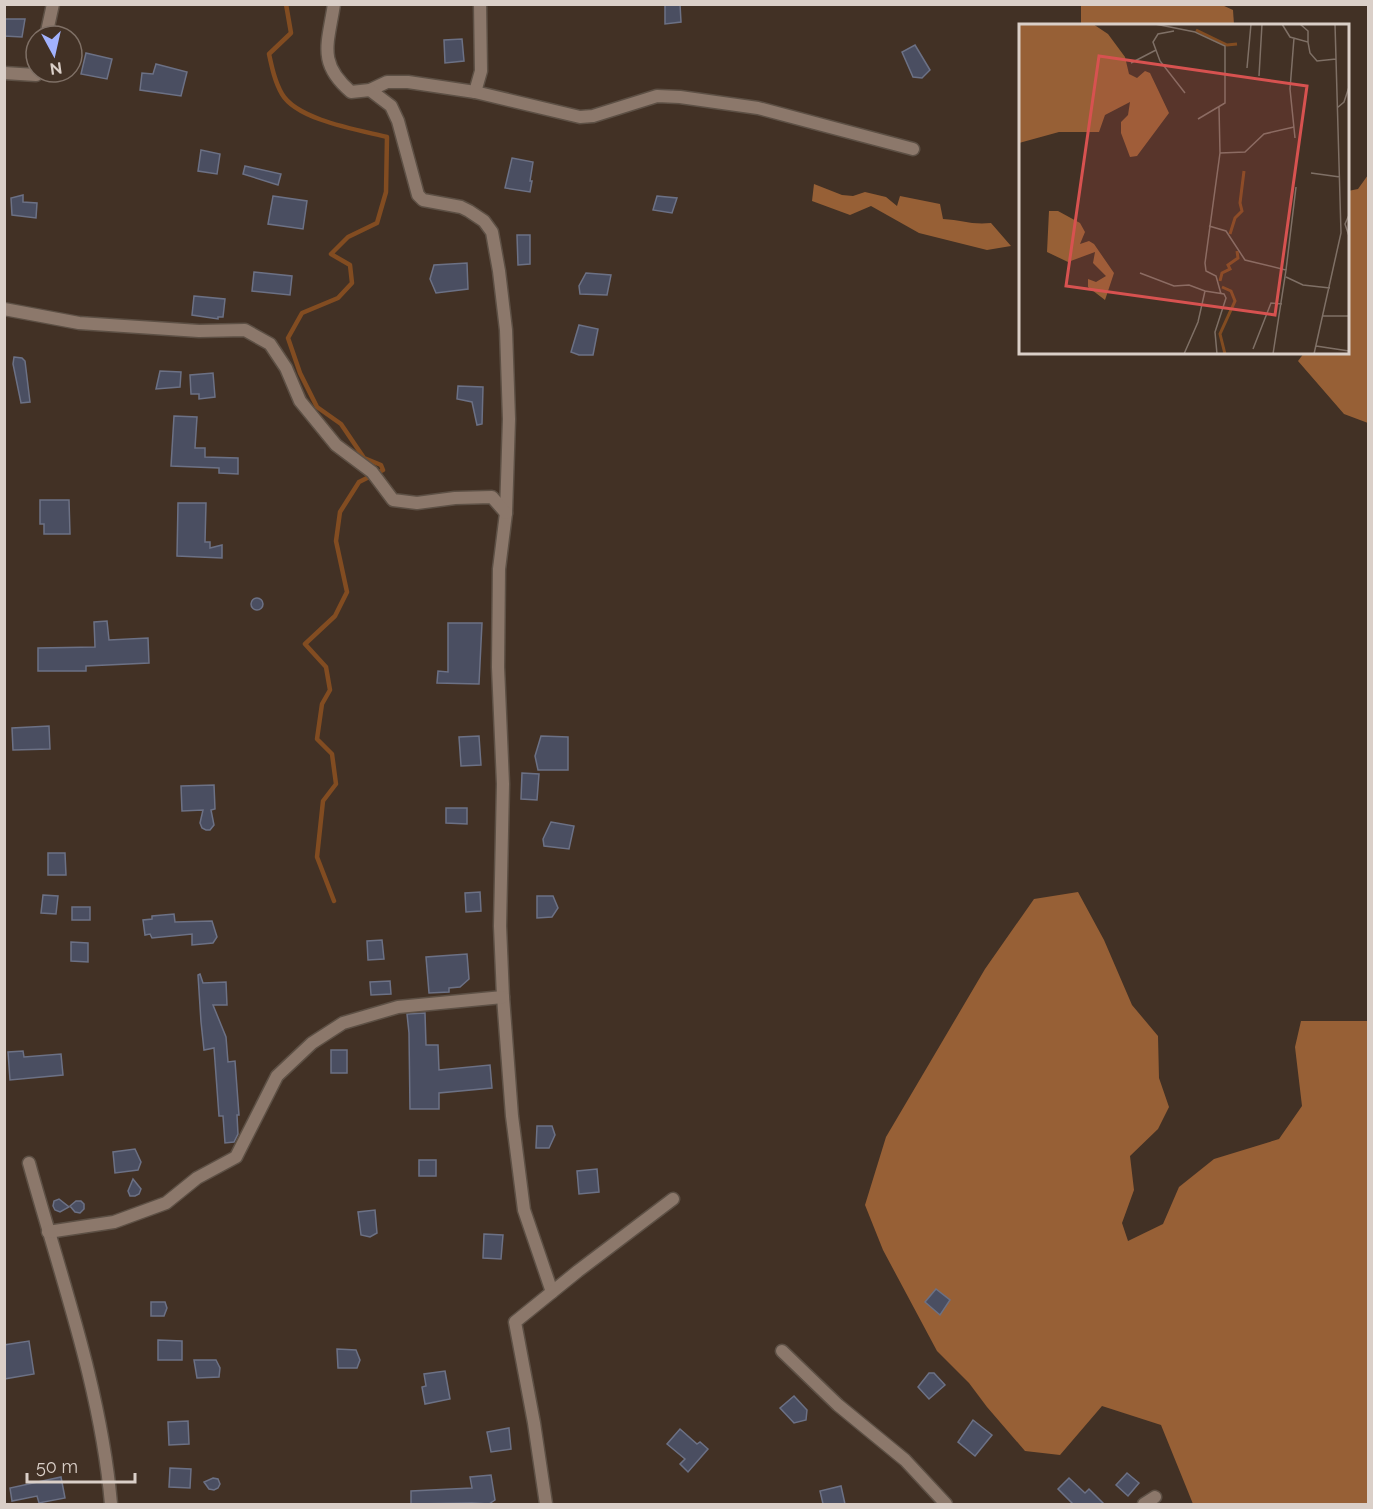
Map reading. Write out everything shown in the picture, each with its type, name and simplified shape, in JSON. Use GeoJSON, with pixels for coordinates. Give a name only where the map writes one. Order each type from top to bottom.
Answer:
{"type":"FeatureCollection","features":[{"type":"Feature","properties":{"kind":"street"},"geometry":{"type":"LineString","coordinates":[[49,24],[53,4]]}},
{"type":"Feature","properties":{"kind":"street"},"geometry":{"type":"LineString","coordinates":[[334,4],[326,53],[330,68],[338,81],[351,92],[370,90],[387,82],[408,82],[475,92],[580,117],[593,116],[657,96],[680,97],[758,108],[912,149]]}},
{"type":"Feature","properties":{"kind":"street"},"geometry":{"type":"LineString","coordinates":[[475,92],[481,71],[480,4]]}},
{"type":"Feature","properties":{"kind":"street"},"geometry":{"type":"LineString","coordinates":[[4,73],[24,74]]}},
{"type":"Feature","properties":{"kind":"street"},"geometry":{"type":"LineString","coordinates":[[370,90],[391,106],[398,121],[418,195],[423,200],[461,207],[484,222],[492,232],[506,330],[509,419],[506,513],[499,569],[498,656],[503,784],[500,926],[503,997],[512,1116],[524,1210],[552,1292]]}},
{"type":"Feature","properties":{"kind":"street"},"geometry":{"type":"LineString","coordinates":[[4,309],[79,323],[199,331],[245,330],[270,344],[286,368],[300,401],[336,445],[372,472],[393,500],[417,503],[454,498],[492,497],[506,513]]}},
{"type":"Feature","properties":{"kind":"street"},"geometry":{"type":"LineString","coordinates":[[48,1232],[114,1222],[166,1203],[197,1178],[237,1157],[277,1076],[312,1043],[343,1023],[398,1007],[503,997]]}},
{"type":"Feature","properties":{"kind":"street"},"geometry":{"type":"LineString","coordinates":[[29,1163],[86,1364],[108,1470],[111,1504]]}},
{"type":"Feature","properties":{"kind":"street"},"geometry":{"type":"LineString","coordinates":[[546,1504],[534,1423],[514,1322],[673,1198]]}},
{"type":"Feature","properties":{"kind":"street"},"geometry":{"type":"LineString","coordinates":[[782,1352],[838,1405],[904,1460],[946,1504]]}},
{"type":"Feature","properties":{"kind":"street"},"geometry":{"type":"LineString","coordinates":[[1144,1504],[1155,1497]]}},
{"type":"Feature","properties":{"kind":"shaded area"},"geometry":{"type":"Polygon","coordinates":[[[1081,5],[1222,5],[1233,10],[1234,24],[1081,24],[1081,5]]]}},
{"type":"Feature","properties":{"kind":"shaded area"},"geometry":{"type":"Polygon","coordinates":[[[1368,175],[1368,423],[1344,414],[1298,361],[1303,354],[1349,354],[1349,191],[1358,189],[1368,175]]]}},
{"type":"Feature","properties":{"kind":"shaded area"},"geometry":{"type":"Polygon","coordinates":[[[814,184],[842,195],[853,196],[865,192],[886,197],[897,206],[900,196],[940,204],[943,219],[991,223],[1011,246],[987,250],[919,233],[871,206],[850,215],[812,201],[814,184]]]}},
{"type":"Feature","properties":{"kind":"shaded area"},"geometry":{"type":"Polygon","coordinates":[[[1078,892],[1104,940],[1132,1005],[1158,1036],[1159,1078],[1169,1107],[1158,1129],[1130,1156],[1134,1190],[1122,1223],[1128,1241],[1163,1224],[1179,1187],[1214,1159],[1279,1139],[1302,1106],[1295,1047],[1301,1021],[1368,1021],[1368,1504],[1193,1504],[1161,1425],[1102,1406],[1060,1455],[1025,1451],[969,1383],[937,1351],[883,1250],[865,1205],[886,1137],[985,969],[1034,899],[1078,892]]]}},
{"type":"Feature","properties":{"kind":"building"},"geometry":{"type":"Polygon","coordinates":[[[665,4],[680,4],[681,22],[665,24],[665,4]]]}},
{"type":"Feature","properties":{"kind":"building"},"geometry":{"type":"Polygon","coordinates":[[[4,19],[25,19],[22,37],[4,36],[4,19]]]}},
{"type":"Feature","properties":{"kind":"building"},"geometry":{"type":"Polygon","coordinates":[[[462,39],[464,61],[445,63],[444,40],[462,39]]]}},
{"type":"Feature","properties":{"kind":"building"},"geometry":{"type":"Polygon","coordinates":[[[915,45],[930,70],[922,78],[913,77],[902,52],[915,45]]]}},
{"type":"Feature","properties":{"kind":"building"},"geometry":{"type":"Polygon","coordinates":[[[86,53],[112,59],[107,79],[84,75],[86,53]]]}},
{"type":"Feature","properties":{"kind":"building"},"geometry":{"type":"Polygon","coordinates":[[[156,64],[187,72],[181,96],[140,90],[142,73],[153,74],[156,64]]]}},
{"type":"Feature","properties":{"kind":"building"},"geometry":{"type":"Polygon","coordinates":[[[201,150],[220,154],[217,174],[198,171],[201,150]]]}},
{"type":"Feature","properties":{"kind":"building"},"geometry":{"type":"Polygon","coordinates":[[[512,158],[533,162],[530,192],[505,188],[512,158]]]}},
{"type":"Feature","properties":{"kind":"building"},"geometry":{"type":"Polygon","coordinates":[[[245,166],[281,174],[278,185],[243,174],[245,166]]]}},
{"type":"Feature","properties":{"kind":"building"},"geometry":{"type":"Polygon","coordinates":[[[23,195],[23,202],[37,203],[36,218],[12,215],[11,198],[23,195]]]}},
{"type":"Feature","properties":{"kind":"building"},"geometry":{"type":"Polygon","coordinates":[[[273,196],[307,201],[303,229],[268,224],[273,196]]]}},
{"type":"Feature","properties":{"kind":"building"},"geometry":{"type":"Polygon","coordinates":[[[657,196],[677,198],[672,213],[653,210],[657,196]]]}},
{"type":"Feature","properties":{"kind":"building"},"geometry":{"type":"Polygon","coordinates":[[[517,235],[530,235],[530,264],[518,265],[517,235]]]}},
{"type":"Feature","properties":{"kind":"building"},"geometry":{"type":"Polygon","coordinates":[[[467,263],[468,289],[436,293],[430,279],[434,265],[467,263]]]}},
{"type":"Feature","properties":{"kind":"building"},"geometry":{"type":"Polygon","coordinates":[[[254,272],[292,276],[290,295],[252,291],[254,272]]]}},
{"type":"Feature","properties":{"kind":"building"},"geometry":{"type":"Polygon","coordinates":[[[586,273],[611,275],[607,295],[580,294],[579,286],[586,273]]]}},
{"type":"Feature","properties":{"kind":"building"},"geometry":{"type":"Polygon","coordinates":[[[194,296],[225,299],[223,317],[218,317],[218,319],[192,315],[194,296]]]}},
{"type":"Feature","properties":{"kind":"building"},"geometry":{"type":"Polygon","coordinates":[[[579,325],[598,329],[593,355],[579,355],[571,352],[579,325]]]}},
{"type":"Feature","properties":{"kind":"building"},"geometry":{"type":"Polygon","coordinates":[[[14,357],[25,361],[30,402],[21,403],[13,364],[14,357]]]}},
{"type":"Feature","properties":{"kind":"building"},"geometry":{"type":"Polygon","coordinates":[[[160,371],[181,372],[180,387],[156,389],[160,371]]]}},
{"type":"Feature","properties":{"kind":"building"},"geometry":{"type":"Polygon","coordinates":[[[213,373],[215,397],[199,399],[199,394],[191,394],[190,375],[213,373]]]}},
{"type":"Feature","properties":{"kind":"building"},"geometry":{"type":"Polygon","coordinates":[[[458,386],[483,387],[482,424],[477,425],[472,402],[457,399],[458,386]]]}},
{"type":"Feature","properties":{"kind":"building"},"geometry":{"type":"Polygon","coordinates":[[[174,416],[197,417],[195,448],[205,448],[205,457],[238,458],[238,474],[219,473],[219,468],[171,466],[174,416]]]}},
{"type":"Feature","properties":{"kind":"building"},"geometry":{"type":"Polygon","coordinates":[[[40,500],[69,500],[70,534],[44,534],[44,524],[40,524],[40,500]]]}},
{"type":"Feature","properties":{"kind":"building"},"geometry":{"type":"Polygon","coordinates":[[[178,503],[206,503],[205,542],[210,542],[210,548],[222,545],[222,558],[177,556],[178,503]]]}},
{"type":"Feature","properties":{"kind":"building"},"geometry":{"type":"Polygon","coordinates":[[[257,598],[263,604],[257,610],[251,604],[257,598]]]}},
{"type":"Feature","properties":{"kind":"building"},"geometry":{"type":"Polygon","coordinates":[[[107,621],[109,640],[148,638],[149,663],[86,666],[86,671],[38,671],[38,648],[95,647],[94,622],[107,621]]]}},
{"type":"Feature","properties":{"kind":"building"},"geometry":{"type":"Polygon","coordinates":[[[448,623],[482,623],[479,684],[437,683],[438,671],[448,672],[448,623]]]}},
{"type":"Feature","properties":{"kind":"building"},"geometry":{"type":"Polygon","coordinates":[[[49,726],[50,749],[13,750],[12,728],[49,726]]]}},
{"type":"Feature","properties":{"kind":"building"},"geometry":{"type":"Polygon","coordinates":[[[479,736],[481,765],[461,766],[459,737],[479,736]]]}},
{"type":"Feature","properties":{"kind":"building"},"geometry":{"type":"Polygon","coordinates":[[[541,736],[568,737],[568,770],[538,770],[535,756],[541,736]]]}},
{"type":"Feature","properties":{"kind":"building"},"geometry":{"type":"Polygon","coordinates":[[[522,773],[539,774],[537,800],[521,799],[522,773]]]}},
{"type":"Feature","properties":{"kind":"building"},"geometry":{"type":"Polygon","coordinates":[[[214,785],[215,809],[211,810],[214,825],[210,830],[206,830],[200,823],[203,810],[182,811],[181,786],[214,785]]]}},
{"type":"Feature","properties":{"kind":"building"},"geometry":{"type":"Polygon","coordinates":[[[446,808],[467,808],[467,824],[446,823],[446,808]]]}},
{"type":"Feature","properties":{"kind":"building"},"geometry":{"type":"Polygon","coordinates":[[[551,822],[574,826],[569,849],[544,846],[543,839],[551,822]]]}},
{"type":"Feature","properties":{"kind":"building"},"geometry":{"type":"Polygon","coordinates":[[[48,853],[65,853],[66,875],[48,875],[48,853]]]}},
{"type":"Feature","properties":{"kind":"building"},"geometry":{"type":"Polygon","coordinates":[[[480,892],[481,911],[466,912],[465,893],[480,892]]]}},
{"type":"Feature","properties":{"kind":"building"},"geometry":{"type":"Polygon","coordinates":[[[43,895],[58,896],[56,914],[41,913],[43,895]]]}},
{"type":"Feature","properties":{"kind":"building"},"geometry":{"type":"Polygon","coordinates":[[[537,896],[553,896],[558,908],[552,917],[537,918],[537,896]]]}},
{"type":"Feature","properties":{"kind":"building"},"geometry":{"type":"Polygon","coordinates":[[[72,907],[90,907],[90,920],[72,920],[72,907]]]}},
{"type":"Feature","properties":{"kind":"building"},"geometry":{"type":"Polygon","coordinates":[[[174,914],[175,922],[212,921],[217,937],[213,943],[192,945],[192,934],[152,938],[150,934],[145,935],[143,920],[152,919],[152,916],[174,914]]]}},
{"type":"Feature","properties":{"kind":"building"},"geometry":{"type":"Polygon","coordinates":[[[382,940],[384,959],[368,960],[367,941],[382,940]]]}},
{"type":"Feature","properties":{"kind":"building"},"geometry":{"type":"Polygon","coordinates":[[[71,942],[88,943],[88,962],[71,961],[71,942]]]}},
{"type":"Feature","properties":{"kind":"building"},"geometry":{"type":"Polygon","coordinates":[[[467,954],[469,979],[460,987],[449,988],[449,992],[429,993],[426,957],[467,954]]]}},
{"type":"Feature","properties":{"kind":"building"},"geometry":{"type":"Polygon","coordinates":[[[200,974],[203,983],[226,982],[227,1005],[213,1005],[226,1037],[228,1062],[235,1061],[239,1115],[237,1115],[238,1134],[234,1142],[225,1143],[223,1116],[219,1116],[214,1048],[204,1050],[198,975],[200,974]]]}},
{"type":"Feature","properties":{"kind":"building"},"geometry":{"type":"Polygon","coordinates":[[[390,981],[391,994],[371,995],[370,982],[390,981]]]}},
{"type":"Feature","properties":{"kind":"building"},"geometry":{"type":"Polygon","coordinates":[[[425,1013],[426,1045],[438,1045],[439,1070],[490,1065],[492,1088],[439,1093],[439,1109],[410,1109],[407,1014],[425,1013]]]}},
{"type":"Feature","properties":{"kind":"building"},"geometry":{"type":"Polygon","coordinates":[[[331,1050],[347,1050],[347,1073],[331,1073],[331,1050]]]}},
{"type":"Feature","properties":{"kind":"building"},"geometry":{"type":"Polygon","coordinates":[[[23,1051],[24,1057],[61,1054],[63,1075],[10,1080],[8,1052],[23,1051]]]}},
{"type":"Feature","properties":{"kind":"building"},"geometry":{"type":"Polygon","coordinates":[[[537,1126],[552,1126],[555,1135],[549,1148],[536,1148],[537,1126]]]}},
{"type":"Feature","properties":{"kind":"building"},"geometry":{"type":"Polygon","coordinates":[[[135,1149],[141,1162],[138,1170],[115,1173],[113,1152],[135,1149]]]}},
{"type":"Feature","properties":{"kind":"building"},"geometry":{"type":"Polygon","coordinates":[[[419,1160],[436,1160],[436,1176],[419,1176],[419,1160]]]}},
{"type":"Feature","properties":{"kind":"building"},"geometry":{"type":"Polygon","coordinates":[[[597,1169],[599,1192],[579,1194],[577,1171],[597,1169]]]}},
{"type":"Feature","properties":{"kind":"building"},"geometry":{"type":"Polygon","coordinates":[[[133,1179],[141,1189],[139,1194],[130,1196],[128,1191],[133,1179]]]}},
{"type":"Feature","properties":{"kind":"building"},"geometry":{"type":"Polygon","coordinates":[[[59,1199],[69,1207],[60,1212],[53,1206],[54,1201],[59,1199]]]}},
{"type":"Feature","properties":{"kind":"building"},"geometry":{"type":"Polygon","coordinates":[[[76,1201],[84,1204],[84,1209],[80,1213],[75,1212],[70,1206],[76,1201]]]}},
{"type":"Feature","properties":{"kind":"building"},"geometry":{"type":"Polygon","coordinates":[[[375,1210],[377,1233],[370,1237],[361,1235],[358,1212],[375,1210]]]}},
{"type":"Feature","properties":{"kind":"building"},"geometry":{"type":"Polygon","coordinates":[[[484,1234],[503,1235],[501,1259],[483,1258],[484,1234]]]}},
{"type":"Feature","properties":{"kind":"building"},"geometry":{"type":"Polygon","coordinates":[[[936,1289],[950,1300],[940,1315],[925,1302],[936,1289]]]}},
{"type":"Feature","properties":{"kind":"building"},"geometry":{"type":"Polygon","coordinates":[[[151,1302],[165,1302],[167,1308],[164,1316],[151,1316],[151,1302]]]}},
{"type":"Feature","properties":{"kind":"building"},"geometry":{"type":"Polygon","coordinates":[[[158,1340],[182,1341],[182,1360],[158,1360],[158,1340]]]}},
{"type":"Feature","properties":{"kind":"building"},"geometry":{"type":"Polygon","coordinates":[[[29,1341],[34,1374],[4,1379],[4,1345],[29,1341]]]}},
{"type":"Feature","properties":{"kind":"building"},"geometry":{"type":"Polygon","coordinates":[[[337,1349],[356,1350],[360,1360],[357,1368],[338,1368],[337,1349]]]}},
{"type":"Feature","properties":{"kind":"building"},"geometry":{"type":"Polygon","coordinates":[[[194,1360],[216,1360],[220,1368],[219,1377],[197,1378],[194,1360]]]}},
{"type":"Feature","properties":{"kind":"building"},"geometry":{"type":"Polygon","coordinates":[[[445,1371],[450,1399],[425,1404],[422,1387],[426,1386],[424,1374],[445,1371]]]}},
{"type":"Feature","properties":{"kind":"building"},"geometry":{"type":"Polygon","coordinates":[[[929,1373],[934,1373],[945,1385],[929,1399],[918,1387],[929,1373]]]}},
{"type":"Feature","properties":{"kind":"building"},"geometry":{"type":"Polygon","coordinates":[[[794,1396],[807,1410],[806,1420],[794,1423],[780,1408],[794,1396]]]}},
{"type":"Feature","properties":{"kind":"building"},"geometry":{"type":"Polygon","coordinates":[[[973,1420],[992,1435],[975,1456],[958,1442],[973,1420]]]}},
{"type":"Feature","properties":{"kind":"building"},"geometry":{"type":"Polygon","coordinates":[[[188,1421],[189,1444],[169,1445],[168,1422],[188,1421]]]}},
{"type":"Feature","properties":{"kind":"building"},"geometry":{"type":"Polygon","coordinates":[[[509,1428],[511,1449],[491,1452],[487,1432],[509,1428]]]}},
{"type":"Feature","properties":{"kind":"building"},"geometry":{"type":"Polygon","coordinates":[[[680,1429],[697,1444],[700,1442],[708,1449],[688,1472],[680,1464],[685,1459],[667,1444],[680,1429]]]}},
{"type":"Feature","properties":{"kind":"building"},"geometry":{"type":"Polygon","coordinates":[[[170,1468],[191,1469],[190,1488],[169,1487],[170,1468]]]}},
{"type":"Feature","properties":{"kind":"building"},"geometry":{"type":"Polygon","coordinates":[[[1127,1473],[1139,1483],[1128,1496],[1116,1485],[1127,1473]]]}},
{"type":"Feature","properties":{"kind":"building"},"geometry":{"type":"Polygon","coordinates":[[[491,1475],[495,1500],[489,1504],[411,1504],[411,1491],[472,1488],[470,1477],[491,1475]]]}},
{"type":"Feature","properties":{"kind":"building"},"geometry":{"type":"Polygon","coordinates":[[[61,1477],[65,1498],[39,1503],[37,1496],[12,1501],[10,1488],[61,1477]]]}},
{"type":"Feature","properties":{"kind":"building"},"geometry":{"type":"Polygon","coordinates":[[[213,1478],[218,1479],[220,1484],[214,1490],[209,1489],[204,1482],[213,1478]]]}},
{"type":"Feature","properties":{"kind":"building"},"geometry":{"type":"Polygon","coordinates":[[[1069,1478],[1085,1493],[1089,1489],[1104,1504],[1073,1504],[1058,1489],[1069,1478]]]}},
{"type":"Feature","properties":{"kind":"building"},"geometry":{"type":"Polygon","coordinates":[[[841,1486],[845,1504],[823,1504],[820,1491],[841,1486]]]}},
{"type":"Feature","properties":{"kind":"waterway"},"geometry":{"type":"LineString","coordinates":[[286,4],[291,33],[269,54],[282,94],[301,111],[314,117],[387,137],[386,192],[377,223],[348,237],[331,254],[350,265],[352,283],[338,298],[302,313],[288,338],[300,373],[317,407],[341,424],[364,458],[381,465],[383,470],[359,482],[340,512],[336,541],[347,592],[335,616],[305,644],[326,667],[330,690],[322,704],[317,739],[332,754],[336,784],[323,801],[317,857],[334,901]]}}]}
